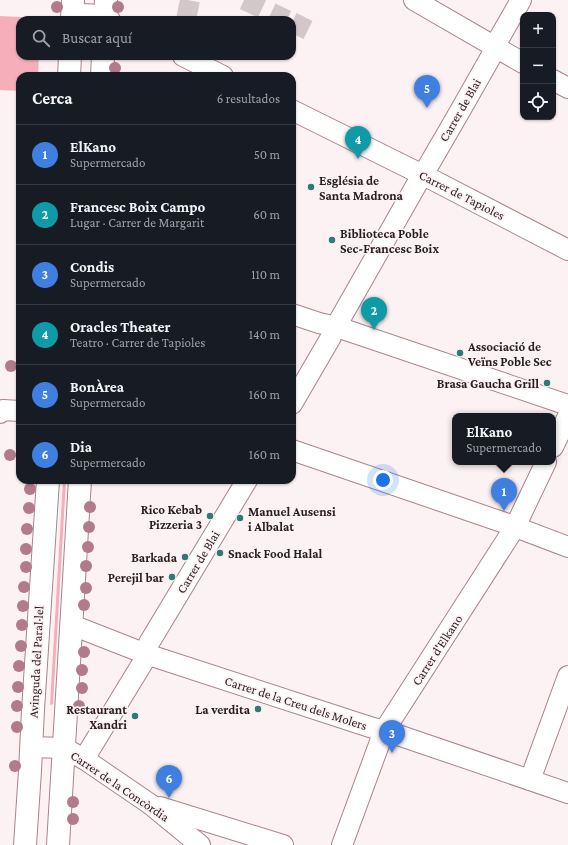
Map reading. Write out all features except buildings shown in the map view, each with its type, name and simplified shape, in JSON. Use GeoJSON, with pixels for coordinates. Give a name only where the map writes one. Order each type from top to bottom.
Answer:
{"type":"FeatureCollection","features":[{"type":"Feature","properties":{"kind":"main road"},"geometry":{"type":"LineString","coordinates":[[69,72],[70,60]]}},
{"type":"Feature","properties":{"kind":"main road"},"geometry":{"type":"LineString","coordinates":[[102,72],[103,60]]}},
{"type":"Feature","properties":{"kind":"main road","name":"Avinguda del Paral·lel"},"geometry":{"type":"LineString","coordinates":[[25,845],[48,484]]}},
{"type":"Feature","properties":{"kind":"main road"},"geometry":{"type":"LineString","coordinates":[[58,845],[80,484]]}},
{"type":"Feature","properties":{"kind":"street"},"geometry":{"type":"LineString","coordinates":[[414,0],[520,61]]}},
{"type":"Feature","properties":{"kind":"street","name":"Carrer de Blai"},"geometry":{"type":"LineString","coordinates":[[296,397],[460,111],[521,0]]}},
{"type":"Feature","properties":{"kind":"street"},"geometry":{"type":"LineString","coordinates":[[72,12],[106,14]]}},
{"type":"Feature","properties":{"kind":"street"},"geometry":{"type":"LineString","coordinates":[[191,60],[215,72]]}},
{"type":"Feature","properties":{"kind":"street"},"geometry":{"type":"LineString","coordinates":[[556,82],[568,88]]}},
{"type":"Feature","properties":{"kind":"street","name":"Carrer de Tapioles"},"geometry":{"type":"LineString","coordinates":[[296,112],[433,180],[568,250]]}},
{"type":"Feature","properties":{"kind":"street"},"geometry":{"type":"LineString","coordinates":[[296,315],[337,327],[568,405]]}},
{"type":"Feature","properties":{"kind":"street"},"geometry":{"type":"LineString","coordinates":[[556,441],[568,416]]}},
{"type":"Feature","properties":{"kind":"street"},"geometry":{"type":"LineString","coordinates":[[296,451],[505,523],[568,547]]}},
{"type":"Feature","properties":{"kind":"street","name":"Carrer d'Elkano"},"geometry":{"type":"LineString","coordinates":[[342,845],[384,731],[516,527],[545,465]]}},
{"type":"Feature","properties":{"kind":"street","name":"Carrer de Blai"},"geometry":{"type":"LineString","coordinates":[[84,759],[245,484]]}},
{"type":"Feature","properties":{"kind":"street","name":"Carrer de la Creu dels Molers"},"geometry":{"type":"LineString","coordinates":[[72,625],[146,654],[384,731],[568,793]]}},
{"type":"Feature","properties":{"kind":"street"},"geometry":{"type":"LineString","coordinates":[[530,780],[568,676]]}},
{"type":"Feature","properties":{"kind":"street","name":"Carrer de la Concòrdia"},"geometry":{"type":"LineString","coordinates":[[31,747],[64,748],[84,759],[150,804],[200,845]]}},
{"type":"Feature","properties":{"kind":"street"},"geometry":{"type":"LineString","coordinates":[[150,804],[283,845]]}},
{"type":"Feature","properties":{"kind":"shaded area"},"geometry":{"type":"Polygon","coordinates":[[[0,16],[16,17],[16,60],[39,60],[38,72],[16,72],[16,91],[0,90],[0,16]]]}},
{"type":"Feature","properties":{"kind":"shaded area"},"geometry":{"type":"Polygon","coordinates":[[[63,484],[66,484],[53,704],[50,705],[63,484]]]}},
{"type":"Feature","properties":{"kind":"tunnel"},"geometry":{"type":"LineString","coordinates":[[187,16],[190,0]]}},
{"type":"Feature","properties":{"kind":"tunnel"},"geometry":{"type":"LineString","coordinates":[[244,0],[278,16]]}},
{"type":"Feature","properties":{"kind":"tunnel"},"geometry":{"type":"LineString","coordinates":[[296,24],[308,30]]}},
{"type":"Feature","properties":{"kind":"place","name":"BonÀrea"},"geometry":{"type":"Point","coordinates":[427,108]}},
{"type":"Feature","properties":{"kind":"place","name":"Oracles Theater"},"geometry":{"type":"Point","coordinates":[358,159]}},
{"type":"Feature","properties":{"kind":"place","name":"Església de Santa Madrona"},"geometry":{"type":"Point","coordinates":[311,187]}},
{"type":"Feature","properties":{"kind":"place","name":"Biblioteca Poble Sec-Francesc Boix"},"geometry":{"type":"Point","coordinates":[332,240]}},
{"type":"Feature","properties":{"kind":"place","name":"Francesc Boix Campo"},"geometry":{"type":"Point","coordinates":[374,330]}},
{"type":"Feature","properties":{"kind":"place","name":"Associació de Veïns Poble Sec"},"geometry":{"type":"Point","coordinates":[460,353]}},
{"type":"Feature","properties":{"kind":"place","name":"Brasa Gaucha Grill"},"geometry":{"type":"Point","coordinates":[547,383]}},
{"type":"Feature","properties":{"kind":"place","name":"ElKano"},"geometry":{"type":"Point","coordinates":[504,511]}},
{"type":"Feature","properties":{"kind":"place","name":"Rico Kebab Pizzeria 3"},"geometry":{"type":"Point","coordinates":[210,516]}},
{"type":"Feature","properties":{"kind":"place","name":"Manuel Ausensi i Albalat"},"geometry":{"type":"Point","coordinates":[240,518]}},
{"type":"Feature","properties":{"kind":"place","name":"Snack Food Halal"},"geometry":{"type":"Point","coordinates":[220,553]}},
{"type":"Feature","properties":{"kind":"place","name":"Barkada"},"geometry":{"type":"Point","coordinates":[185,557]}},
{"type":"Feature","properties":{"kind":"place","name":"Perejil bar"},"geometry":{"type":"Point","coordinates":[172,577]}},
{"type":"Feature","properties":{"kind":"place","name":"La verdita"},"geometry":{"type":"Point","coordinates":[258,709]}},
{"type":"Feature","properties":{"kind":"place","name":"Restaurant Xandri"},"geometry":{"type":"Point","coordinates":[135,716]}},
{"type":"Feature","properties":{"kind":"place","name":"Condis"},"geometry":{"type":"Point","coordinates":[392,753]}},
{"type":"Feature","properties":{"kind":"place","name":"Dia"},"geometry":{"type":"Point","coordinates":[169,798]}}]}
